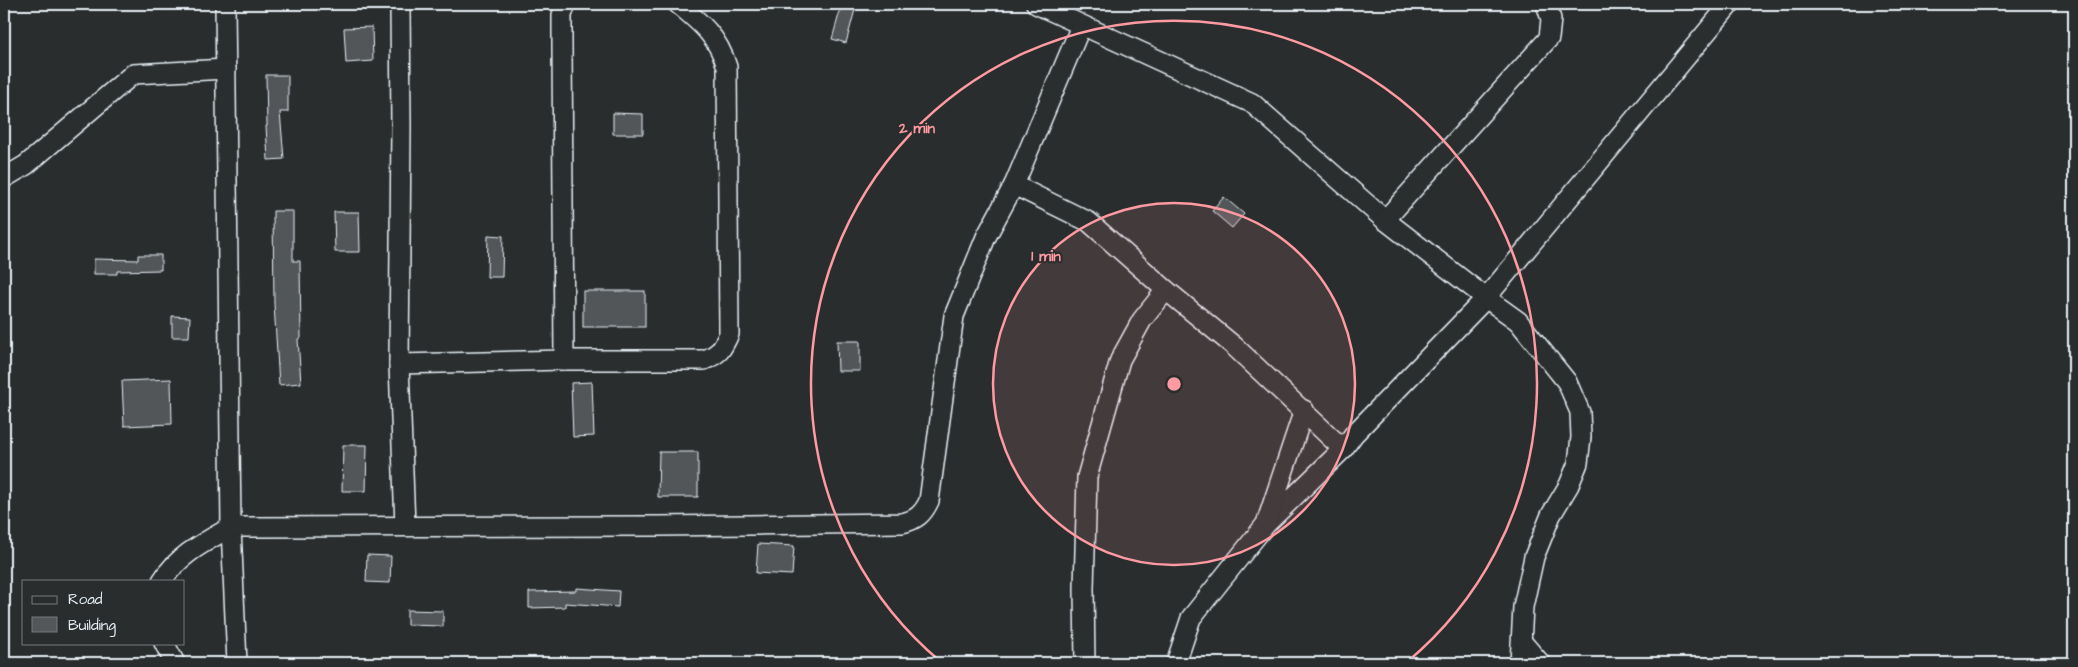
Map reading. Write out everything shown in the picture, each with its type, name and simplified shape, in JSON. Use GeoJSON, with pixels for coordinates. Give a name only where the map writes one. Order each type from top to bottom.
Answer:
{"type":"FeatureCollection","features":[{"type":"Feature","properties":{"kind":"street"},"geometry":{"type":"LineString","coordinates":[[225,4],[231,527],[237,663]]}},
{"type":"Feature","properties":{"kind":"street"},"geometry":{"type":"LineString","coordinates":[[400,4],[399,364],[405,526]]}},
{"type":"Feature","properties":{"kind":"street"},"geometry":{"type":"LineString","coordinates":[[564,360],[562,15],[566,4]]}},
{"type":"Feature","properties":{"kind":"street"},"geometry":{"type":"LineString","coordinates":[[399,364],[564,360],[704,360],[716,356],[729,334],[727,67],[722,50],[714,39],[701,24],[678,4]]}},
{"type":"Feature","properties":{"kind":"street"},"geometry":{"type":"LineString","coordinates":[[1036,4],[1252,103],[1385,220],[1518,321],[1567,382],[1580,412],[1581,437],[1578,463],[1569,486],[1551,515],[1534,557],[1523,606],[1520,663]]}},
{"type":"Feature","properties":{"kind":"street"},"geometry":{"type":"LineString","coordinates":[[1385,220],[1549,38],[1551,19],[1546,4]]}},
{"type":"Feature","properties":{"kind":"street"},"geometry":{"type":"LineString","coordinates":[[1176,663],[1191,618],[1266,524],[1343,449],[1354,434],[1486,298],[1730,4]]}},
{"type":"Feature","properties":{"kind":"street"},"geometry":{"type":"LineString","coordinates":[[163,580],[175,562],[231,527],[659,526],[902,523],[911,521],[920,515],[929,501],[954,316],[986,237],[1014,185],[1081,26]]}},
{"type":"Feature","properties":{"kind":"street"},"geometry":{"type":"LineString","coordinates":[[4,178],[26,164],[133,74],[226,69]]}},
{"type":"Feature","properties":{"kind":"street"},"geometry":{"type":"LineString","coordinates":[[1014,185],[1089,222],[1166,290],[1234,346],[1304,410],[1343,449]]}},
{"type":"Feature","properties":{"kind":"street"},"geometry":{"type":"LineString","coordinates":[[1085,663],[1084,588],[1088,477],[1120,360],[1142,320],[1166,290]]}},
{"type":"Feature","properties":{"kind":"street"},"geometry":{"type":"LineString","coordinates":[[1266,524],[1304,410]]}},
{"type":"Feature","properties":{"kind":"street"},"geometry":{"type":"LineString","coordinates":[[1522,642],[1540,663]]}},
{"type":"Feature","properties":{"kind":"street"},"geometry":{"type":"LineString","coordinates":[[165,644],[175,663]]}},
{"type":"Feature","properties":{"kind":"building"},"geometry":{"type":"Polygon","coordinates":[[[842,4],[856,6],[846,43],[832,39],[842,4]]]}},
{"type":"Feature","properties":{"kind":"building"},"geometry":{"type":"Polygon","coordinates":[[[372,27],[373,61],[346,63],[344,28],[372,27]]]}},
{"type":"Feature","properties":{"kind":"building"},"geometry":{"type":"Polygon","coordinates":[[[266,75],[288,75],[288,112],[280,112],[284,159],[268,160],[266,75]]]}},
{"type":"Feature","properties":{"kind":"building"},"geometry":{"type":"Polygon","coordinates":[[[613,113],[643,114],[643,134],[613,134],[613,113]]]}},
{"type":"Feature","properties":{"kind":"building"},"geometry":{"type":"Polygon","coordinates":[[[1224,197],[1244,214],[1232,228],[1212,211],[1224,197]]]}},
{"type":"Feature","properties":{"kind":"building"},"geometry":{"type":"Polygon","coordinates":[[[273,211],[293,211],[293,261],[300,261],[301,338],[298,339],[301,383],[279,385],[274,304],[273,211]]]}},
{"type":"Feature","properties":{"kind":"building"},"geometry":{"type":"Polygon","coordinates":[[[334,212],[359,212],[360,252],[335,252],[334,212]]]}},
{"type":"Feature","properties":{"kind":"building"},"geometry":{"type":"Polygon","coordinates":[[[488,235],[503,236],[502,277],[487,277],[488,235]]]}},
{"type":"Feature","properties":{"kind":"building"},"geometry":{"type":"Polygon","coordinates":[[[138,255],[161,255],[161,270],[117,271],[117,274],[94,274],[94,259],[138,260],[138,255]]]}},
{"type":"Feature","properties":{"kind":"building"},"geometry":{"type":"Polygon","coordinates":[[[583,291],[645,291],[645,327],[583,327],[583,291]]]}},
{"type":"Feature","properties":{"kind":"building"},"geometry":{"type":"Polygon","coordinates":[[[172,316],[190,317],[189,337],[172,337],[172,316]]]}},
{"type":"Feature","properties":{"kind":"building"},"geometry":{"type":"Polygon","coordinates":[[[837,341],[860,341],[860,371],[838,371],[837,341]]]}},
{"type":"Feature","properties":{"kind":"building"},"geometry":{"type":"Polygon","coordinates":[[[171,379],[172,424],[124,426],[122,381],[171,379]]]}},
{"type":"Feature","properties":{"kind":"building"},"geometry":{"type":"Polygon","coordinates":[[[592,382],[594,436],[573,437],[571,383],[592,382]]]}},
{"type":"Feature","properties":{"kind":"building"},"geometry":{"type":"Polygon","coordinates":[[[343,445],[367,445],[366,491],[342,491],[343,445]]]}},
{"type":"Feature","properties":{"kind":"building"},"geometry":{"type":"Polygon","coordinates":[[[659,452],[698,452],[698,497],[658,497],[659,452]]]}},
{"type":"Feature","properties":{"kind":"building"},"geometry":{"type":"Polygon","coordinates":[[[758,544],[794,546],[792,575],[756,573],[758,544]]]}},
{"type":"Feature","properties":{"kind":"building"},"geometry":{"type":"Polygon","coordinates":[[[367,555],[391,556],[390,583],[366,582],[367,555]]]}},
{"type":"Feature","properties":{"kind":"building"},"geometry":{"type":"Polygon","coordinates":[[[576,588],[619,591],[618,607],[565,603],[565,607],[529,608],[529,592],[576,591],[576,588]]]}},
{"type":"Feature","properties":{"kind":"building"},"geometry":{"type":"Polygon","coordinates":[[[407,610],[443,611],[443,626],[407,625],[407,610]]]}}]}
